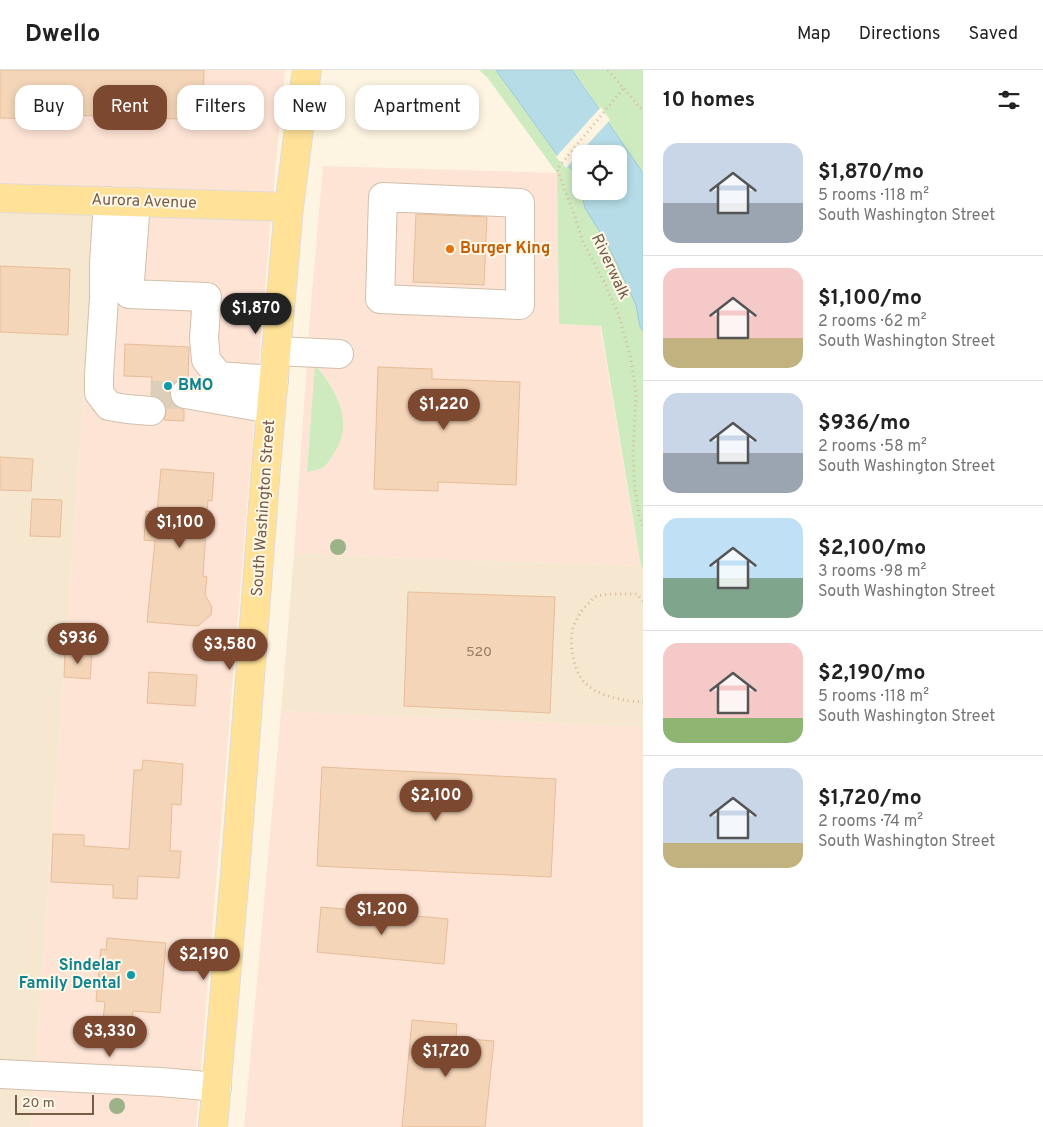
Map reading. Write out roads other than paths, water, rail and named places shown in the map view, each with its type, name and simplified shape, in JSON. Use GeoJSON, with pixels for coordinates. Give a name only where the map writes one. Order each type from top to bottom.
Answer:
{"type":"FeatureCollection","features":[{"type":"Feature","properties":{"kind":"main road","name":"South Washington Street"},"geometry":{"type":"LineString","coordinates":[[213,1127],[276,351],[289,207],[308,70]]}},
{"type":"Feature","properties":{"kind":"main road","name":"Aurora Avenue"},"geometry":{"type":"LineString","coordinates":[[0,198],[289,207]]}},
{"type":"Feature","properties":{"kind":"street"},"geometry":{"type":"LineString","coordinates":[[384,197],[520,203],[520,305],[380,299],[383,211],[384,197]]}},
{"type":"Feature","properties":{"kind":"street"},"geometry":{"type":"LineString","coordinates":[[108,201],[104,264],[116,296]]}},
{"type":"Feature","properties":{"kind":"street"},"geometry":{"type":"LineString","coordinates":[[136,202],[99,375],[99,393],[109,406],[127,410],[151,403]]}},
{"type":"Feature","properties":{"kind":"street"},"geometry":{"type":"LineString","coordinates":[[116,296],[207,297],[204,338],[206,360],[219,376],[274,380]]}},
{"type":"Feature","properties":{"kind":"street"},"geometry":{"type":"LineString","coordinates":[[276,351],[339,354]]}},
{"type":"Feature","properties":{"kind":"street"},"geometry":{"type":"LineString","coordinates":[[185,402],[271,416]]}},
{"type":"Feature","properties":{"kind":"street"},"geometry":{"type":"LineString","coordinates":[[0,1074],[161,1082],[217,1087]]}},
{"type":"Feature","properties":{"kind":"water"},"geometry":{"type":"Polygon","coordinates":[[[496,70],[572,70],[624,145],[572,145],[572,170],[560,159],[496,70]]]}},
{"type":"Feature","properties":{"kind":"water"},"geometry":{"type":"Polygon","coordinates":[[[627,150],[643,173],[643,331],[640,327],[636,305],[608,245],[585,208],[583,200],[627,200],[627,150]]]}},
{"type":"Feature","properties":{"kind":"tunnel"},"geometry":{"type":"LineString","coordinates":[[151,395],[185,394]]}},
{"type":"Feature","properties":{"kind":"place","name":"Burger King"},"geometry":{"type":"Point","coordinates":[450,249]}},
{"type":"Feature","properties":{"kind":"place","name":"BMO"},"geometry":{"type":"Point","coordinates":[168,386]}},
{"type":"Feature","properties":{"kind":"place","name":"Sindelar Family Dental"},"geometry":{"type":"Point","coordinates":[131,975]}}]}
